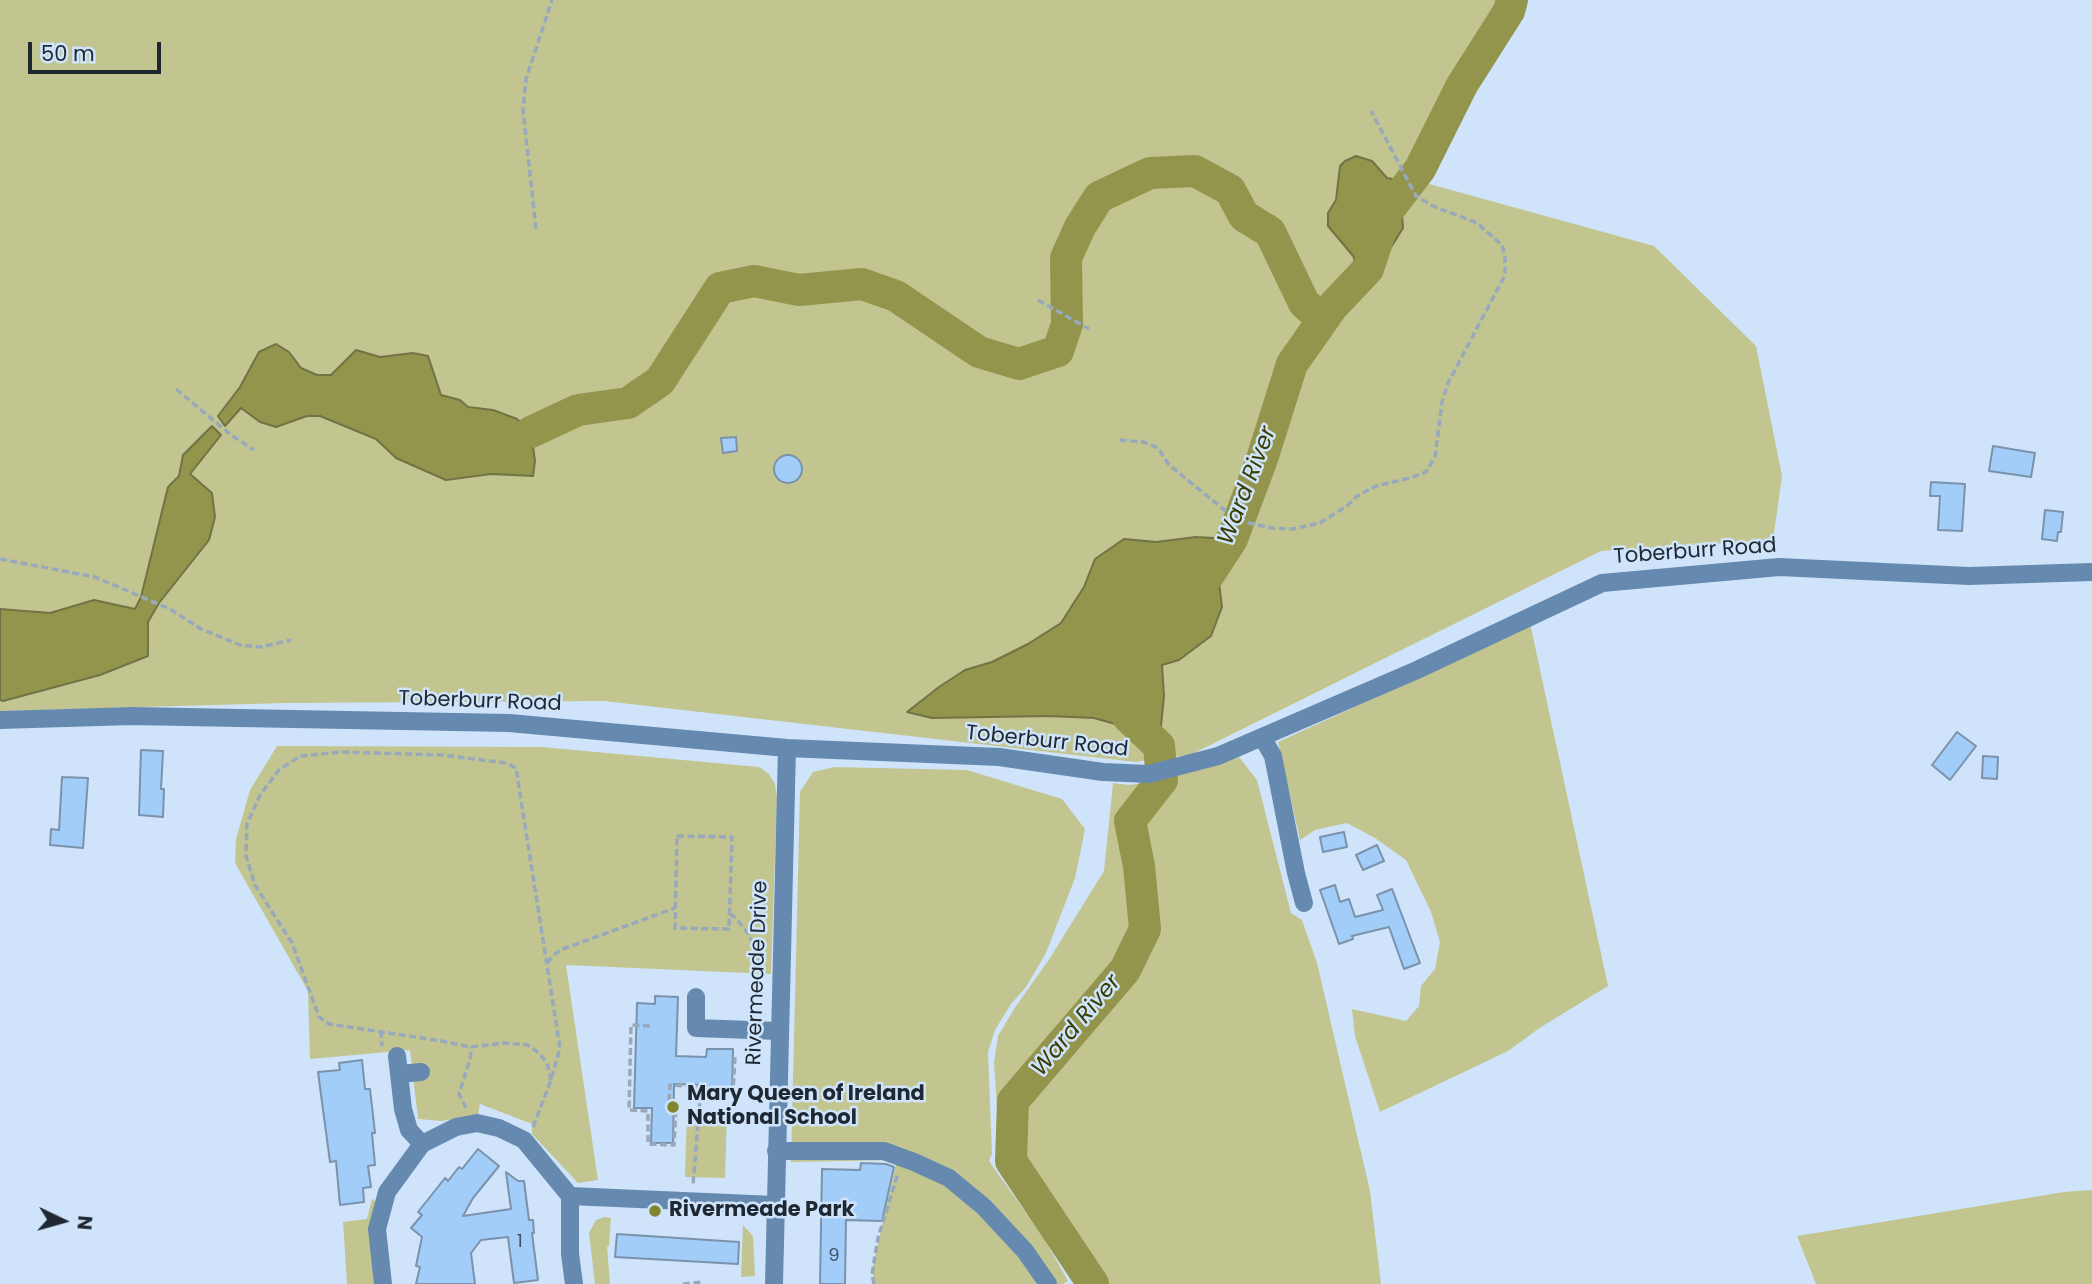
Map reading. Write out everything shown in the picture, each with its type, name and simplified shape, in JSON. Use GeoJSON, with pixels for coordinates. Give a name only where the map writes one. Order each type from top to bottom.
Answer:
{"type":"FeatureCollection","features":[{"type":"Feature","properties":{"kind":"street","name":"Toberburr Road"},"geometry":{"type":"LineString","coordinates":[[0,720],[132,716],[509,723],[787,748],[999,757],[1103,772],[1149,774],[1201,761],[1262,737],[1417,670],[1602,583],[1779,567],[1969,576],[2092,572]]}},
{"type":"Feature","properties":{"kind":"street"},"geometry":{"type":"LineString","coordinates":[[1262,737],[1273,756],[1304,903]]}},
{"type":"Feature","properties":{"kind":"street","name":"Rivermeade Drive"},"geometry":{"type":"LineString","coordinates":[[774,1284],[787,748]]}},
{"type":"Feature","properties":{"kind":"street"},"geometry":{"type":"LineString","coordinates":[[696,996],[696,1028],[779,1031]]}},
{"type":"Feature","properties":{"kind":"street"},"geometry":{"type":"LineString","coordinates":[[393,1060],[421,1072]]}},
{"type":"Feature","properties":{"kind":"street"},"geometry":{"type":"LineString","coordinates":[[393,1060],[409,1130],[422,1144]]}},
{"type":"Feature","properties":{"kind":"street"},"geometry":{"type":"LineString","coordinates":[[383,1284],[377,1229],[387,1192],[422,1144],[456,1127],[477,1124],[499,1128],[524,1140],[570,1196],[570,1254],[574,1284]]}},
{"type":"Feature","properties":{"kind":"street"},"geometry":{"type":"LineString","coordinates":[[776,1152],[884,1151],[949,1178],[984,1207],[1025,1251],[1048,1284]]}},
{"type":"Feature","properties":{"kind":"street"},"geometry":{"type":"LineString","coordinates":[[570,1196],[774,1205]]}},
{"type":"Feature","properties":{"kind":"path"},"geometry":{"type":"LineString","coordinates":[[536,229],[523,110],[526,79],[552,0]]}},
{"type":"Feature","properties":{"kind":"path"},"geometry":{"type":"LineString","coordinates":[[1120,440],[1144,442],[1158,448],[1170,465],[1227,512],[1249,523],[1272,528],[1293,529],[1321,523],[1357,496],[1376,486],[1426,472],[1435,457],[1442,402],[1448,383],[1506,275],[1505,257],[1502,245],[1477,223],[1433,206],[1416,196],[1371,111]]}},
{"type":"Feature","properties":{"kind":"path"},"geometry":{"type":"LineString","coordinates":[[1038,300],[1089,329]]}},
{"type":"Feature","properties":{"kind":"path"},"geometry":{"type":"LineString","coordinates":[[176,389],[231,435],[254,450]]}},
{"type":"Feature","properties":{"kind":"path"},"geometry":{"type":"LineString","coordinates":[[0,559],[95,577],[163,606],[201,629],[240,645],[261,647],[291,640]]}},
{"type":"Feature","properties":{"kind":"path"},"geometry":{"type":"LineString","coordinates":[[524,1140],[532,1129],[551,1080],[560,1048],[516,768],[506,763],[442,755],[340,752],[300,756],[279,770],[260,795],[247,824],[246,856],[255,885],[292,943],[319,1017],[329,1024],[470,1047],[504,1043],[528,1045],[547,1063],[551,1080]]}},
{"type":"Feature","properties":{"kind":"path"},"geometry":{"type":"LineString","coordinates":[[677,836],[732,837],[730,914],[729,929],[675,928],[677,836]]}},
{"type":"Feature","properties":{"kind":"path"},"geometry":{"type":"LineString","coordinates":[[547,963],[563,949],[675,908]]}},
{"type":"Feature","properties":{"kind":"path"},"geometry":{"type":"LineString","coordinates":[[730,914],[749,935],[767,973]]}},
{"type":"Feature","properties":{"kind":"path"},"geometry":{"type":"LineString","coordinates":[[650,1026],[631,1025],[629,1110],[648,1111],[648,1144],[674,1145],[676,1107],[669,1104],[670,1085],[701,1087],[694,1185]]}},
{"type":"Feature","properties":{"kind":"path"},"geometry":{"type":"LineString","coordinates":[[381,1031],[393,1060]]}},
{"type":"Feature","properties":{"kind":"path"},"geometry":{"type":"LineString","coordinates":[[470,1047],[471,1056],[459,1094],[465,1108],[479,1110]]}},
{"type":"Feature","properties":{"kind":"path"},"geometry":{"type":"LineString","coordinates":[[700,1093],[733,1094],[735,1055]]}},
{"type":"Feature","properties":{"kind":"path"},"geometry":{"type":"LineString","coordinates":[[874,1284],[872,1274],[878,1238],[904,1158]]}},
{"type":"Feature","properties":{"kind":"path"},"geometry":{"type":"LineString","coordinates":[[683,1284],[705,1282]]}},
{"type":"Feature","properties":{"kind":"green space"},"geometry":{"type":"Polygon","coordinates":[[[0,0],[1500,0],[1426,183],[1654,246],[1756,346],[1782,476],[1773,540],[1601,551],[1190,755],[1136,762],[604,701],[286,703],[0,711],[0,0]]]}},
{"type":"Feature","properties":{"kind":"green space"},"geometry":{"type":"Polygon","coordinates":[[[1530,623],[1608,986],[1541,1027],[1508,1051],[1380,1112],[1355,1036],[1352,1009],[1406,1021],[1419,1006],[1421,986],[1435,969],[1440,942],[1431,912],[1406,860],[1375,838],[1347,823],[1315,830],[1300,840],[1278,742],[1530,623]]]}},
{"type":"Feature","properties":{"kind":"green space"},"geometry":{"type":"Polygon","coordinates":[[[277,746],[542,747],[759,767],[769,774],[775,784],[777,797],[771,974],[566,965],[598,1180],[578,1183],[532,1134],[532,1124],[480,1104],[478,1115],[442,1121],[418,1119],[410,1050],[310,1059],[308,991],[235,863],[236,839],[250,790],[277,746]]]}},
{"type":"Feature","properties":{"kind":"green space"},"geometry":{"type":"Polygon","coordinates":[[[1239,757],[1257,780],[1291,913],[1302,920],[1317,963],[1370,1191],[1381,1284],[1099,1284],[1019,1165],[1015,1154],[1000,1151],[994,1063],[998,1036],[1104,871],[1113,783],[1129,785],[1164,780],[1239,757]]]}},
{"type":"Feature","properties":{"kind":"green space"},"geometry":{"type":"Polygon","coordinates":[[[835,767],[967,770],[1062,799],[1085,829],[1075,878],[1046,953],[1026,987],[1011,1004],[995,1030],[988,1052],[992,1154],[989,1161],[1043,1237],[1068,1281],[1063,1284],[875,1284],[872,1270],[897,1160],[791,1162],[800,792],[813,772],[835,767]]]}},
{"type":"Feature","properties":{"kind":"green space"},"geometry":{"type":"Polygon","coordinates":[[[687,1110],[727,1111],[725,1178],[685,1177],[687,1110]]]}},
{"type":"Feature","properties":{"kind":"green space"},"geometry":{"type":"Polygon","coordinates":[[[2092,1190],[2092,1284],[1816,1284],[1797,1236],[2064,1192],[2092,1190]]]}},
{"type":"Feature","properties":{"kind":"green space"},"geometry":{"type":"Polygon","coordinates":[[[372,1199],[378,1203],[375,1284],[347,1284],[343,1222],[367,1219],[372,1199]]]}},
{"type":"Feature","properties":{"kind":"green space"},"geometry":{"type":"Polygon","coordinates":[[[611,1218],[607,1247],[610,1284],[595,1284],[589,1233],[596,1220],[611,1218]]]}},
{"type":"Feature","properties":{"kind":"green space"},"geometry":{"type":"Polygon","coordinates":[[[743,1225],[753,1236],[755,1276],[741,1277],[743,1225]]]}},
{"type":"Feature","properties":{"kind":"shaded area"},"geometry":{"type":"Polygon","coordinates":[[[1356,156],[1372,161],[1387,178],[1398,180],[1402,177],[1411,191],[1401,203],[1403,228],[1390,249],[1381,272],[1359,293],[1344,280],[1355,269],[1354,257],[1328,226],[1328,213],[1336,200],[1340,166],[1356,156]]]}},
{"type":"Feature","properties":{"kind":"shaded area"},"geometry":{"type":"Polygon","coordinates":[[[276,344],[289,352],[301,368],[317,375],[331,375],[356,350],[380,357],[413,353],[428,356],[441,395],[460,400],[468,407],[493,410],[517,419],[531,432],[535,461],[533,476],[491,474],[446,480],[396,458],[376,439],[320,416],[307,416],[276,427],[260,422],[241,408],[225,426],[218,416],[240,387],[259,352],[276,344]]]}},
{"type":"Feature","properties":{"kind":"shaded area"},"geometry":{"type":"Polygon","coordinates":[[[212,426],[221,435],[190,474],[212,493],[215,517],[209,540],[159,603],[148,622],[148,656],[100,675],[0,700],[0,609],[50,613],[94,600],[135,609],[141,597],[168,487],[179,476],[183,455],[212,426]]]}},
{"type":"Feature","properties":{"kind":"shaded area"},"geometry":{"type":"Polygon","coordinates":[[[1196,537],[1232,539],[1218,574],[1222,607],[1211,636],[1179,660],[1162,665],[1164,696],[1159,746],[1126,727],[1094,718],[932,718],[907,712],[965,670],[992,662],[1061,623],[1084,587],[1095,559],[1124,539],[1156,542],[1196,537]]]}},
{"type":"Feature","properties":{"kind":"building"},"geometry":{"type":"Polygon","coordinates":[[[736,437],[737,451],[723,453],[721,438],[736,437]]]}},
{"type":"Feature","properties":{"kind":"building"},"geometry":{"type":"Polygon","coordinates":[[[1993,446],[2035,453],[2031,477],[1989,471],[1993,446]]]}},
{"type":"Feature","properties":{"kind":"building"},"geometry":{"type":"Polygon","coordinates":[[[788,455],[798,459],[802,469],[798,479],[788,483],[778,479],[774,469],[778,459],[788,455]]]}},
{"type":"Feature","properties":{"kind":"building"},"geometry":{"type":"Polygon","coordinates":[[[1931,482],[1965,484],[1962,531],[1938,530],[1940,496],[1930,496],[1931,482]]]}},
{"type":"Feature","properties":{"kind":"building"},"geometry":{"type":"Polygon","coordinates":[[[2045,510],[2063,512],[2057,541],[2042,539],[2045,510]]]}},
{"type":"Feature","properties":{"kind":"building"},"geometry":{"type":"Polygon","coordinates":[[[1957,732],[1976,746],[1950,780],[1932,765],[1957,732]]]}},
{"type":"Feature","properties":{"kind":"building"},"geometry":{"type":"Polygon","coordinates":[[[141,750],[163,751],[163,817],[139,815],[141,750]]]}},
{"type":"Feature","properties":{"kind":"building"},"geometry":{"type":"Polygon","coordinates":[[[1983,756],[1998,757],[1997,779],[1982,778],[1983,756]]]}},
{"type":"Feature","properties":{"kind":"building"},"geometry":{"type":"Polygon","coordinates":[[[62,777],[88,778],[83,848],[50,845],[51,829],[59,830],[62,777]]]}},
{"type":"Feature","properties":{"kind":"building"},"geometry":{"type":"Polygon","coordinates":[[[1344,832],[1347,847],[1323,852],[1320,837],[1344,832]]]}},
{"type":"Feature","properties":{"kind":"building"},"geometry":{"type":"Polygon","coordinates":[[[1377,845],[1384,861],[1363,870],[1356,855],[1377,845]]]}},
{"type":"Feature","properties":{"kind":"building"},"geometry":{"type":"Polygon","coordinates":[[[1335,885],[1340,902],[1349,899],[1355,917],[1383,910],[1377,895],[1392,889],[1420,963],[1404,969],[1389,927],[1352,936],[1353,939],[1339,944],[1320,890],[1335,885]]]}},
{"type":"Feature","properties":{"kind":"building"},"geometry":{"type":"Polygon","coordinates":[[[655,996],[678,997],[676,1056],[706,1057],[707,1049],[733,1049],[732,1092],[707,1091],[707,1085],[674,1084],[673,1143],[651,1143],[652,1108],[634,1108],[637,1003],[655,1004],[655,996]]]}},
{"type":"Feature","properties":{"kind":"building"},"geometry":{"type":"Polygon","coordinates":[[[362,1060],[365,1089],[370,1089],[375,1133],[372,1133],[375,1165],[368,1166],[371,1187],[363,1188],[364,1202],[340,1205],[336,1161],[330,1162],[318,1072],[340,1070],[339,1063],[362,1060]]]}},
{"type":"Feature","properties":{"kind":"building"},"geometry":{"type":"Polygon","coordinates":[[[478,1149],[499,1166],[473,1198],[463,1216],[511,1209],[506,1172],[518,1181],[524,1181],[529,1220],[533,1220],[538,1280],[514,1283],[508,1237],[481,1240],[471,1253],[475,1284],[416,1284],[420,1267],[416,1266],[422,1237],[411,1228],[422,1215],[418,1212],[445,1178],[448,1181],[459,1167],[462,1169],[478,1149]]]}},
{"type":"Feature","properties":{"kind":"building"},"geometry":{"type":"Polygon","coordinates":[[[861,1163],[894,1167],[882,1221],[846,1220],[845,1284],[820,1284],[822,1169],[860,1170],[861,1163]]]}},
{"type":"Feature","properties":{"kind":"building"},"geometry":{"type":"Polygon","coordinates":[[[617,1234],[739,1242],[738,1264],[615,1257],[617,1234]]]}},
{"type":"Feature","properties":{"kind":"waterway","name":"Ward River"},"geometry":{"type":"LineString","coordinates":[[1208,576],[1232,539],[1262,459],[1292,364],[1332,307],[1368,269],[1387,212],[1420,169],[1462,85],[1509,11],[1512,0]]}},
{"type":"Feature","properties":{"kind":"waterway"},"geometry":{"type":"LineString","coordinates":[[531,432],[578,410],[628,403],[660,381],[720,288],[754,281],[799,290],[862,284],[896,296],[979,352],[1019,364],[1058,351],[1067,324],[1066,258],[1080,227],[1099,197],[1150,173],[1195,171],[1230,190],[1244,216],[1270,232],[1304,303],[1323,320]]}},
{"type":"Feature","properties":{"kind":"waterway","name":"Ward River"},"geometry":{"type":"LineString","coordinates":[[1093,1284],[1011,1161],[1013,1101],[1125,970],[1145,929],[1139,866],[1130,821],[1162,780],[1159,746],[1128,717]]}},
{"type":"Feature","properties":{"kind":"place","name":"Mary Queen of Ireland National School"},"geometry":{"type":"Point","coordinates":[673,1107]}},
{"type":"Feature","properties":{"kind":"place","name":"Rivermeade Park"},"geometry":{"type":"Point","coordinates":[655,1211]}}]}
